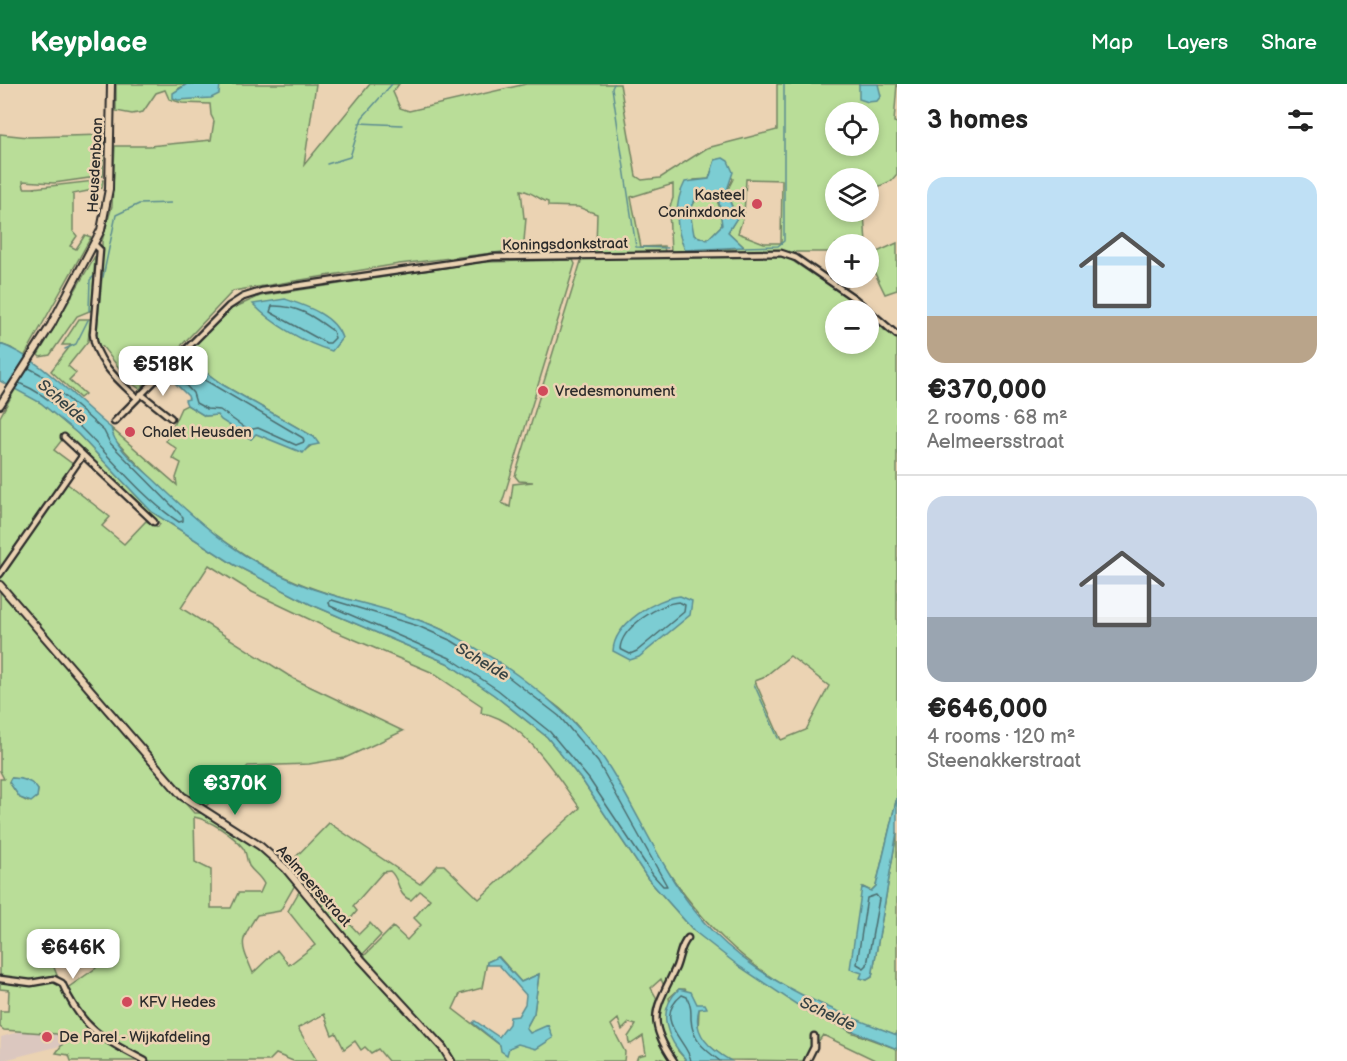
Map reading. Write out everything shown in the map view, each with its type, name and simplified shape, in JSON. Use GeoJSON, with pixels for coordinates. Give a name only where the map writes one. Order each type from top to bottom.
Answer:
{"type":"FeatureCollection","features":[{"type":"Feature","properties":{"kind":"street","name":"Heusdenbaan"},"geometry":{"type":"LineString","coordinates":[[1,402],[34,352],[94,245],[105,218],[109,189],[111,84]]}},
{"type":"Feature","properties":{"kind":"street"},"geometry":{"type":"LineString","coordinates":[[94,245],[100,250],[93,334],[95,345],[113,376],[171,418]]}},
{"type":"Feature","properties":{"kind":"street","name":"Koningsdonkstraat"},"geometry":{"type":"LineString","coordinates":[[139,396],[232,303],[262,291],[493,257],[781,254],[796,258],[854,298],[897,335]]}},
{"type":"Feature","properties":{"kind":"street"},"geometry":{"type":"LineString","coordinates":[[114,422],[139,396]]}},
{"type":"Feature","properties":{"kind":"street"},"geometry":{"type":"LineString","coordinates":[[64,437],[152,520]]}},
{"type":"Feature","properties":{"kind":"street"},"geometry":{"type":"LineString","coordinates":[[0,573],[82,455]]}},
{"type":"Feature","properties":{"kind":"street","name":"Aelmeersstraat"},"geometry":{"type":"LineString","coordinates":[[0,585],[182,796],[260,846],[286,869],[365,963],[443,1048],[451,1061]]}},
{"type":"Feature","properties":{"kind":"street"},"geometry":{"type":"LineString","coordinates":[[674,1061],[657,1029],[655,1011],[679,961],[682,946],[688,938]]}},
{"type":"Feature","properties":{"kind":"street"},"geometry":{"type":"LineString","coordinates":[[0,979],[32,983],[54,979],[62,983],[86,1025],[104,1040],[145,1061]]}},
{"type":"Feature","properties":{"kind":"street"},"geometry":{"type":"LineString","coordinates":[[807,1061],[814,1047],[814,1036]]}},
{"type":"Feature","properties":{"kind":"shaded area","name":"De Parel - Wijkafdeling"},"geometry":{"type":"Polygon","coordinates":[[[76,1015],[96,1037],[0,1061],[1,1037],[76,1015]]]}},
{"type":"Feature","properties":{"kind":"green space"},"geometry":{"type":"Polygon","coordinates":[[[116,84],[187,84],[178,89],[220,84],[316,84],[304,165],[370,84],[399,84],[393,92],[400,108],[409,111],[526,84],[620,84],[636,176],[642,180],[660,178],[707,148],[777,130],[777,84],[897,84],[894,122],[897,123],[897,174],[891,181],[879,186],[879,168],[825,168],[825,222],[865,222],[865,234],[825,234],[825,252],[671,252],[669,209],[673,198],[673,184],[631,197],[641,247],[664,246],[665,252],[593,253],[593,247],[596,246],[597,214],[578,207],[548,206],[548,202],[521,190],[524,218],[526,218],[523,253],[502,252],[399,264],[233,291],[140,389],[130,382],[102,346],[98,347],[96,341],[102,277],[102,241],[112,206],[115,146],[149,146],[211,140],[214,121],[210,104],[182,103],[169,99],[165,90],[156,93],[143,112],[132,114],[116,111],[116,84]],[[715,160],[709,179],[694,180],[681,242],[711,250],[744,247],[728,232],[737,217],[726,193],[733,179],[715,160]],[[746,179],[744,215],[738,233],[764,243],[781,243],[782,180],[746,179]]]}},
{"type":"Feature","properties":{"kind":"green space"},"geometry":{"type":"Polygon","coordinates":[[[0,134],[28,137],[104,135],[103,176],[54,183],[23,181],[24,188],[33,188],[103,180],[102,188],[73,194],[73,231],[77,236],[70,246],[76,249],[85,235],[91,237],[24,357],[0,344],[0,134]]]}},
{"type":"Feature","properties":{"kind":"green space"},"geometry":{"type":"Polygon","coordinates":[[[704,193],[712,193],[717,200],[722,225],[707,240],[694,235],[690,217],[692,206],[704,193]]]}},
{"type":"Feature","properties":{"kind":"green space"},"geometry":{"type":"Polygon","coordinates":[[[897,243],[897,290],[885,294],[879,282],[879,251],[897,243]]]}},
{"type":"Feature","properties":{"kind":"green space"},"geometry":{"type":"Polygon","coordinates":[[[95,256],[92,310],[77,316],[50,355],[40,357],[38,355],[95,256]]]}},
{"type":"Feature","properties":{"kind":"green space"},"geometry":{"type":"Polygon","coordinates":[[[785,256],[825,283],[825,288],[833,288],[851,300],[825,300],[825,354],[879,354],[879,324],[897,338],[897,797],[876,886],[871,891],[863,887],[863,974],[861,978],[867,980],[872,977],[897,832],[897,1035],[816,1004],[790,990],[744,957],[723,938],[704,918],[669,873],[603,759],[578,727],[555,705],[488,657],[448,632],[403,615],[311,588],[244,554],[220,538],[176,502],[114,439],[111,428],[177,485],[176,478],[181,463],[172,458],[177,449],[166,441],[181,408],[187,405],[205,416],[217,415],[251,439],[255,433],[303,452],[313,444],[314,437],[223,385],[183,356],[231,309],[260,296],[483,262],[573,260],[575,264],[502,503],[510,507],[513,484],[533,482],[519,481],[515,476],[582,258],[785,256]],[[790,656],[763,678],[755,681],[781,740],[806,730],[829,686],[790,656]]]}},
{"type":"Feature","properties":{"kind":"green space"},"geometry":{"type":"Polygon","coordinates":[[[79,319],[91,319],[88,341],[68,366],[76,373],[69,380],[85,394],[80,398],[51,371],[71,345],[62,345],[79,319]]]}},
{"type":"Feature","properties":{"kind":"green space"},"geometry":{"type":"Polygon","coordinates":[[[16,388],[41,403],[78,434],[152,512],[233,564],[310,604],[447,663],[494,695],[547,737],[584,783],[648,879],[694,931],[851,1032],[897,1049],[897,1061],[877,1061],[823,1035],[804,1061],[728,1060],[708,1045],[698,1033],[699,1009],[685,989],[679,989],[669,998],[678,1051],[687,1061],[676,1061],[661,1029],[660,1016],[683,951],[679,949],[664,986],[661,979],[651,988],[657,999],[653,1015],[655,1031],[670,1061],[657,1058],[656,1061],[636,1061],[638,1056],[646,1054],[643,1036],[629,1043],[628,1037],[636,1025],[629,1023],[622,1030],[618,1019],[611,1025],[625,1052],[624,1061],[456,1061],[444,1042],[439,1047],[448,1061],[388,1061],[378,1049],[371,1053],[365,1047],[361,1050],[355,1041],[344,1049],[336,1033],[332,1035],[324,1014],[298,1028],[317,1061],[293,1061],[276,1054],[269,1061],[150,1061],[110,1041],[92,1028],[66,989],[96,968],[80,944],[52,962],[66,996],[83,1022],[94,1033],[106,1043],[139,1061],[71,1061],[69,1055],[56,1053],[64,1042],[57,1034],[4,1030],[0,1027],[0,1011],[8,1011],[9,990],[0,989],[0,779],[4,779],[0,771],[0,590],[2,591],[0,580],[65,482],[110,517],[102,526],[124,544],[146,521],[158,527],[160,524],[65,436],[54,450],[74,465],[0,571],[0,417],[16,388]],[[209,565],[181,608],[294,679],[403,731],[345,758],[309,764],[248,766],[206,806],[186,795],[135,738],[131,742],[194,813],[203,813],[262,851],[283,870],[329,823],[420,884],[438,865],[444,865],[479,899],[580,808],[550,766],[525,737],[496,717],[481,713],[482,706],[431,672],[332,630],[252,592],[209,565]],[[11,778],[9,782],[20,798],[28,802],[37,797],[38,790],[25,780],[11,778]],[[194,817],[195,862],[211,870],[211,908],[231,908],[238,893],[260,893],[264,884],[249,866],[239,843],[214,825],[194,817]],[[390,871],[383,872],[353,906],[357,911],[348,922],[359,934],[370,923],[381,935],[363,954],[365,955],[393,927],[407,940],[421,925],[414,918],[430,899],[420,891],[411,900],[406,898],[390,871]],[[295,885],[280,911],[257,915],[243,944],[253,973],[277,950],[289,965],[315,945],[288,911],[300,890],[295,885]],[[499,957],[487,962],[482,988],[460,994],[453,1009],[500,1045],[509,1048],[529,1033],[526,1028],[534,1013],[539,974],[521,982],[499,957]]]}},
{"type":"Feature","properties":{"kind":"water"},"geometry":{"type":"Polygon","coordinates":[[[187,84],[220,84],[219,94],[211,98],[178,100],[173,98],[173,93],[187,84]]]}},
{"type":"Feature","properties":{"kind":"water"},"geometry":{"type":"Polygon","coordinates":[[[859,84],[878,84],[881,96],[877,101],[868,102],[859,99],[859,84]]]}},
{"type":"Feature","properties":{"kind":"water"},"geometry":{"type":"Polygon","coordinates":[[[723,158],[728,161],[733,172],[726,193],[737,218],[728,232],[744,247],[685,250],[679,233],[677,216],[681,190],[685,182],[709,179],[715,160],[723,158]],[[712,193],[696,197],[690,212],[694,235],[707,240],[722,225],[719,202],[712,193]]]}},
{"type":"Feature","properties":{"kind":"water"},"geometry":{"type":"Polygon","coordinates":[[[285,299],[319,312],[333,323],[342,338],[332,351],[290,332],[253,304],[285,299]]]}},
{"type":"Feature","properties":{"kind":"water","name":"Schelde"},"geometry":{"type":"Polygon","coordinates":[[[0,344],[30,359],[58,381],[111,428],[117,442],[134,462],[189,513],[246,556],[313,589],[394,612],[440,629],[494,659],[525,680],[568,717],[593,744],[618,781],[681,893],[714,933],[755,967],[800,994],[897,1035],[897,1049],[811,1014],[740,967],[694,931],[648,879],[584,783],[547,737],[494,695],[447,663],[310,604],[233,564],[152,512],[78,434],[41,403],[0,381],[0,344]]]}},
{"type":"Feature","properties":{"kind":"water"},"geometry":{"type":"Polygon","coordinates":[[[188,359],[223,385],[314,437],[319,444],[309,446],[303,453],[256,434],[251,439],[217,415],[205,416],[187,405],[185,400],[189,399],[188,396],[169,377],[188,359]]]}},
{"type":"Feature","properties":{"kind":"water"},"geometry":{"type":"Polygon","coordinates":[[[680,596],[692,601],[690,615],[639,657],[630,660],[613,651],[615,641],[628,622],[649,607],[680,596]]]}},
{"type":"Feature","properties":{"kind":"water"},"geometry":{"type":"Polygon","coordinates":[[[11,778],[23,779],[33,784],[38,790],[37,797],[31,802],[20,798],[9,782],[11,778]]]}},
{"type":"Feature","properties":{"kind":"water"},"geometry":{"type":"Polygon","coordinates":[[[897,797],[897,832],[872,977],[867,980],[860,978],[862,973],[850,969],[862,887],[871,891],[876,886],[897,797]]]}},
{"type":"Feature","properties":{"kind":"water"},"geometry":{"type":"Polygon","coordinates":[[[498,957],[521,982],[539,974],[534,1013],[526,1028],[530,1033],[548,1025],[553,1038],[536,1049],[518,1044],[509,1048],[507,1055],[501,1051],[500,1045],[473,1023],[475,1021],[499,1037],[509,1024],[510,1017],[518,1016],[525,1004],[526,995],[499,965],[487,965],[487,962],[498,957]]]}},
{"type":"Feature","properties":{"kind":"water"},"geometry":{"type":"Polygon","coordinates":[[[679,989],[691,992],[697,1004],[705,1004],[707,1008],[699,1009],[698,1018],[698,1026],[704,1040],[731,1061],[687,1061],[680,1053],[666,1025],[667,1007],[679,989]]]}},
{"type":"Feature","properties":{"kind":"waterway"},"geometry":{"type":"LineString","coordinates":[[327,164],[350,157],[362,118],[392,84]]}},
{"type":"Feature","properties":{"kind":"waterway"},"geometry":{"type":"LineString","coordinates":[[614,84],[612,88],[636,247],[668,248]]}},
{"type":"Feature","properties":{"kind":"waterway"},"geometry":{"type":"LineString","coordinates":[[745,247],[778,246],[784,241],[784,84]]}},
{"type":"Feature","properties":{"kind":"waterway"},"geometry":{"type":"LineString","coordinates":[[359,123],[402,125]]}},
{"type":"Feature","properties":{"kind":"waterway"},"geometry":{"type":"LineString","coordinates":[[103,277],[116,215],[139,204],[171,203]]}},
{"type":"Feature","properties":{"kind":"waterway"},"geometry":{"type":"LineString","coordinates":[[89,311],[90,280],[94,276]]}},
{"type":"Feature","properties":{"kind":"waterway"},"geometry":{"type":"LineString","coordinates":[[65,349],[76,344],[88,320]]}},
{"type":"Feature","properties":{"kind":"waterway"},"geometry":{"type":"LineString","coordinates":[[754,684],[778,738]]}},
{"type":"Feature","properties":{"kind":"place","name":"Kasteel Coninxdonck"},"geometry":{"type":"Point","coordinates":[757,204]}},
{"type":"Feature","properties":{"kind":"place","name":"Vredesmonument"},"geometry":{"type":"Point","coordinates":[543,391]}},
{"type":"Feature","properties":{"kind":"place","name":"Chalet Heusden"},"geometry":{"type":"Point","coordinates":[130,432]}},
{"type":"Feature","properties":{"kind":"place","name":"KFV Hedes"},"geometry":{"type":"Point","coordinates":[127,1002]}},
{"type":"Feature","properties":{"kind":"place","name":"De Parel - Wijkafdeling"},"geometry":{"type":"Point","coordinates":[47,1037]}}]}
